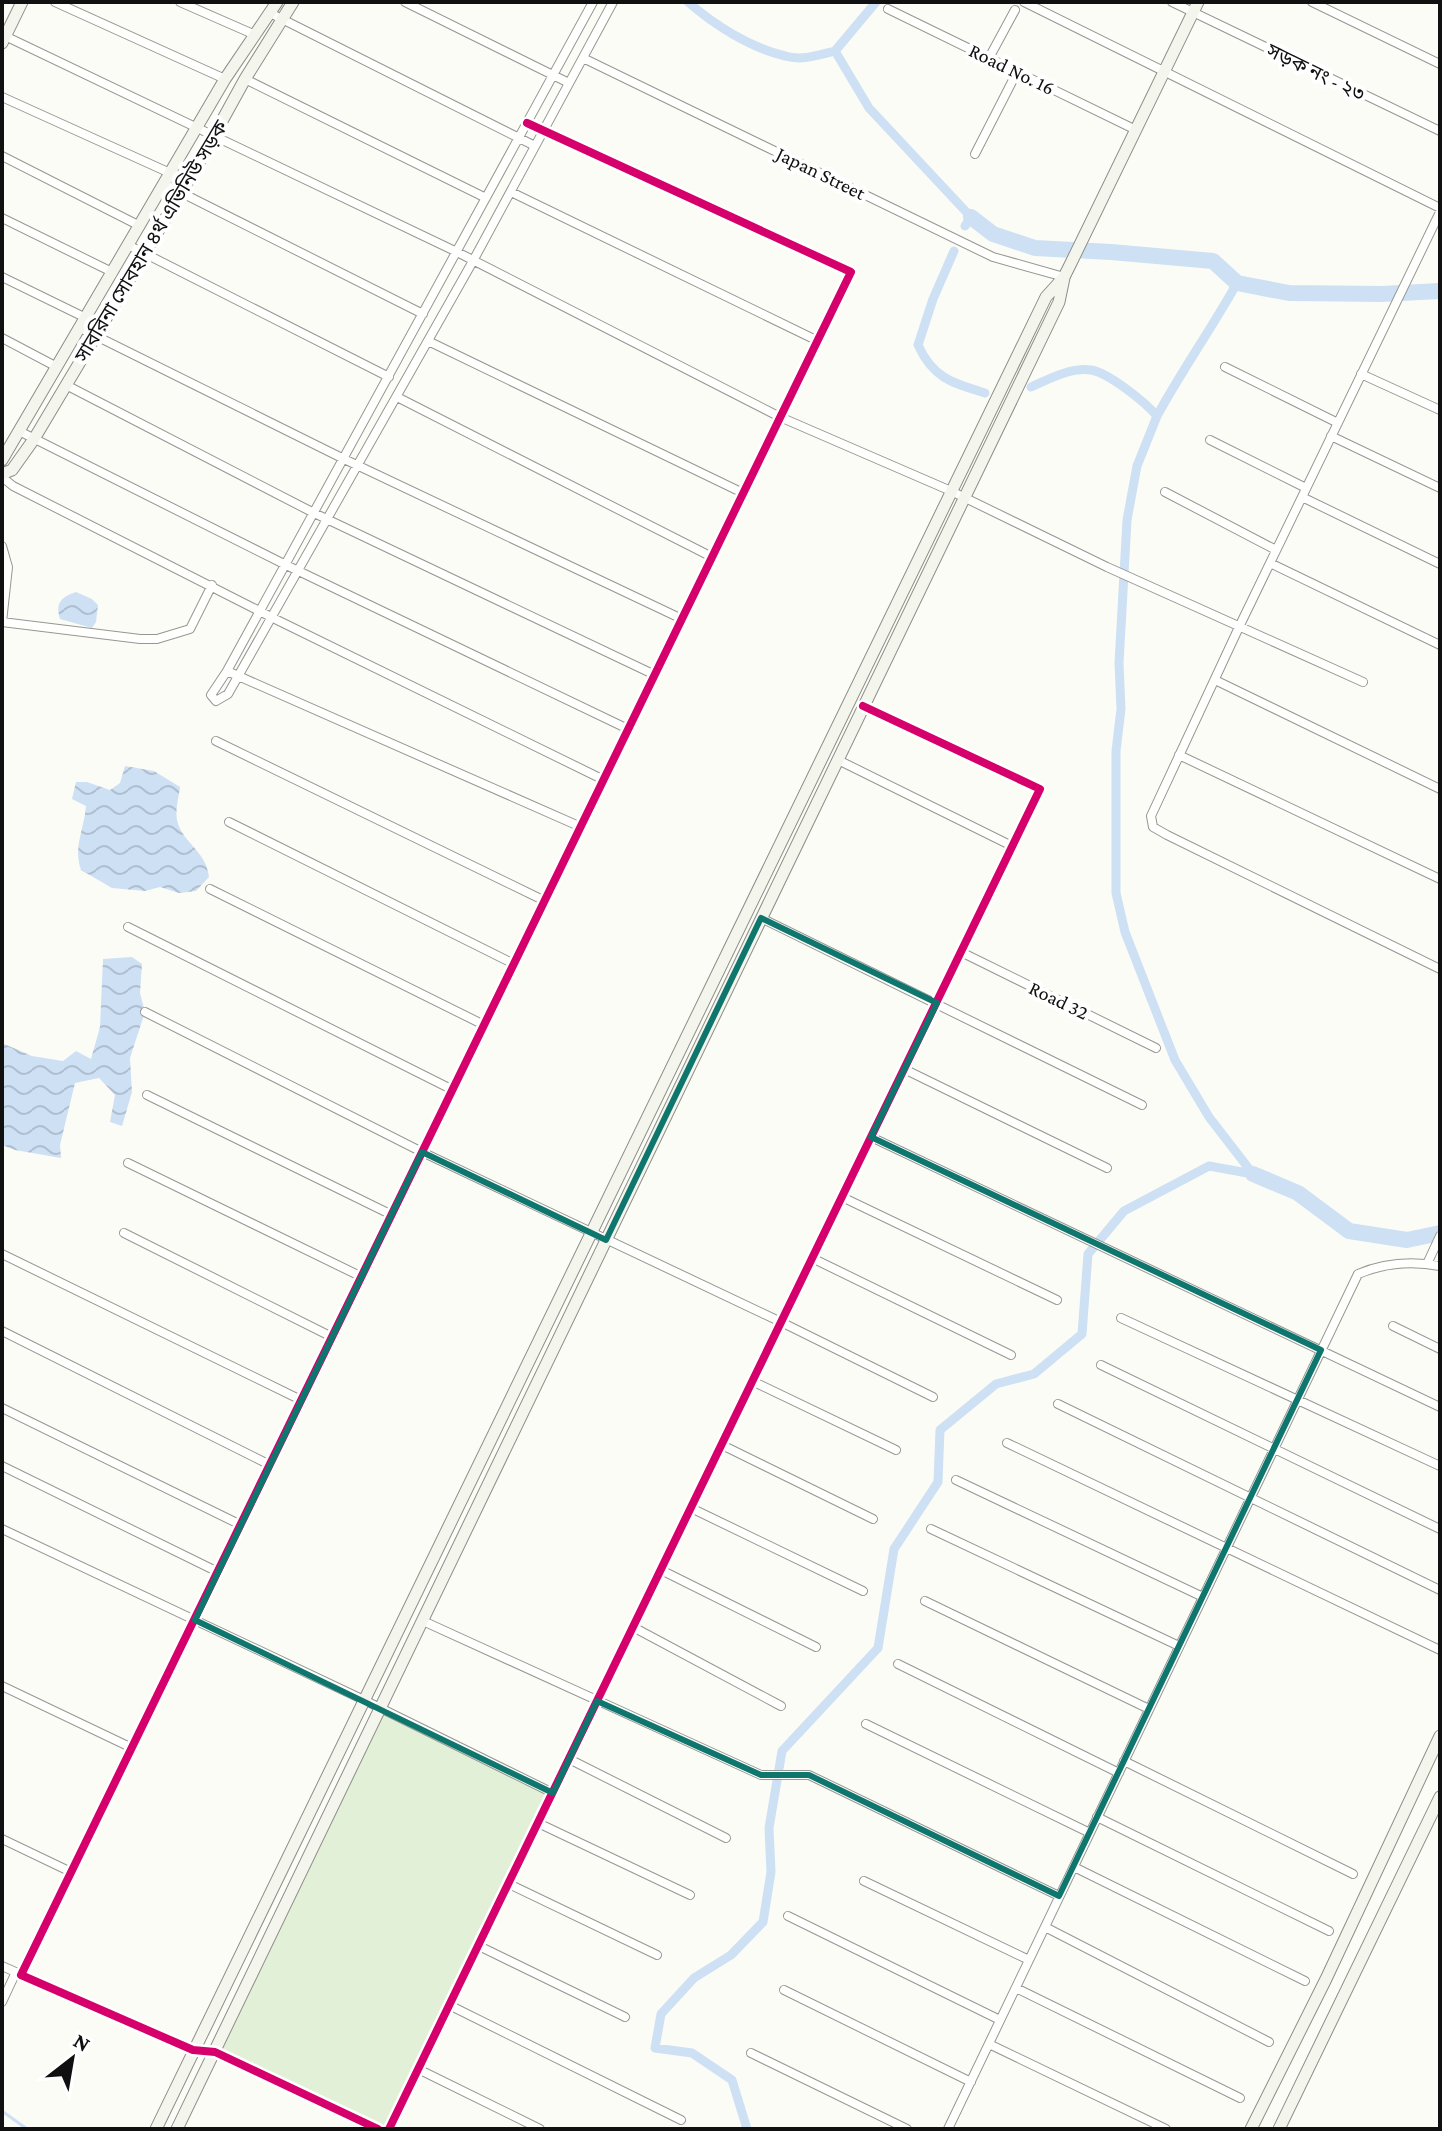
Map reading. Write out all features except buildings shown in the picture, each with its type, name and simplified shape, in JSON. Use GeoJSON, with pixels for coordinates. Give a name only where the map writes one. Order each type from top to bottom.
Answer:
{"type":"FeatureCollection","features":[{"type":"Feature","properties":{"kind":"street"},"geometry":{"type":"LineString","coordinates":[[22,2],[4,39],[215,134],[457,252],[780,417],[951,491],[1107,567],[1363,682]]}},
{"type":"Feature","properties":{"kind":"street"},"geometry":{"type":"LineString","coordinates":[[55,2],[225,79]]}},
{"type":"Feature","properties":{"kind":"street"},"geometry":{"type":"LineString","coordinates":[[180,2],[253,34]]}},
{"type":"Feature","properties":{"kind":"street","name":"সাবরিনা সোবহান ৪র্থ এভিনিউ সড়ক"},"geometry":{"type":"LineString","coordinates":[[2,476],[12,470],[34,439],[293,2]]}},
{"type":"Feature","properties":{"kind":"street"},"geometry":{"type":"LineString","coordinates":[[405,2],[569,83]]}},
{"type":"Feature","properties":{"kind":"street"},"geometry":{"type":"LineString","coordinates":[[593,2],[286,565],[211,695],[216,701],[228,694],[240,677],[473,261],[613,2]]}},
{"type":"Feature","properties":{"kind":"street"},"geometry":{"type":"LineString","coordinates":[[1024,2],[1440,210],[1151,816],[1153,827],[1440,969]]}},
{"type":"Feature","properties":{"kind":"street","name":"সড়ক নং - ২৩"},"geometry":{"type":"LineString","coordinates":[[1172,2],[1195,7],[1440,131]]}},
{"type":"Feature","properties":{"kind":"street"},"geometry":{"type":"LineString","coordinates":[[1312,2],[1440,64]]}},
{"type":"Feature","properties":{"kind":"street"},"geometry":{"type":"LineString","coordinates":[[273,7],[283,20],[535,146]]}},
{"type":"Feature","properties":{"kind":"street","name":"সাবরিনা সোবহান ৪র্থ এভিনিউ সড়ক"},"geometry":{"type":"LineString","coordinates":[[2,460],[225,79],[273,7]]}},
{"type":"Feature","properties":{"kind":"street"},"geometry":{"type":"LineString","coordinates":[[177,2129],[1059,302],[1064,277],[1195,7]]}},
{"type":"Feature","properties":{"kind":"street","name":"Road No. 16"},"geometry":{"type":"LineString","coordinates":[[888,9],[1136,130]]}},
{"type":"Feature","properties":{"kind":"street"},"geometry":{"type":"LineString","coordinates":[[989,58],[1015,10]]}},
{"type":"Feature","properties":{"kind":"street","name":"Japan Street"},"geometry":{"type":"LineString","coordinates":[[583,58],[993,257],[1064,277]]}},
{"type":"Feature","properties":{"kind":"street"},"geometry":{"type":"LineString","coordinates":[[975,154],[1017,72]]}},
{"type":"Feature","properties":{"kind":"street"},"geometry":{"type":"LineString","coordinates":[[245,79],[486,198]]}},
{"type":"Feature","properties":{"kind":"street"},"geometry":{"type":"LineString","coordinates":[[2,97],[167,178],[180,192],[423,314]]}},
{"type":"Feature","properties":{"kind":"street"},"geometry":{"type":"LineString","coordinates":[[2,2002],[71,1872],[195,1620],[851,272],[527,123]]}},
{"type":"Feature","properties":{"kind":"street"},"geometry":{"type":"LineString","coordinates":[[2,156],[140,226]]}},
{"type":"Feature","properties":{"kind":"street"},"geometry":{"type":"LineString","coordinates":[[511,192],[818,341]]}},
{"type":"Feature","properties":{"kind":"street"},"geometry":{"type":"LineString","coordinates":[[2,218],[112,272]]}},
{"type":"Feature","properties":{"kind":"street"},"geometry":{"type":"LineString","coordinates":[[128,245],[389,377]]}},
{"type":"Feature","properties":{"kind":"street"},"geometry":{"type":"LineString","coordinates":[[2,277],[83,323],[95,336],[344,459],[682,619]]}},
{"type":"Feature","properties":{"kind":"street"},"geometry":{"type":"LineString","coordinates":[[156,2129],[1046,297],[1064,277]]}},
{"type":"Feature","properties":{"kind":"street"},"geometry":{"type":"LineString","coordinates":[[2,338],[57,367]]}},
{"type":"Feature","properties":{"kind":"street"},"geometry":{"type":"LineString","coordinates":[[428,341],[743,493]]}},
{"type":"Feature","properties":{"kind":"street"},"geometry":{"type":"LineString","coordinates":[[1225,367],[1338,423]]}},
{"type":"Feature","properties":{"kind":"street"},"geometry":{"type":"LineString","coordinates":[[1361,374],[1440,410]]}},
{"type":"Feature","properties":{"kind":"street"},"geometry":{"type":"LineString","coordinates":[[66,385],[314,513],[655,675]]}},
{"type":"Feature","properties":{"kind":"street"},"geometry":{"type":"LineString","coordinates":[[397,397],[712,557]]}},
{"type":"Feature","properties":{"kind":"street"},"geometry":{"type":"LineString","coordinates":[[19,431],[286,565],[628,729]]}},
{"type":"Feature","properties":{"kind":"street"},"geometry":{"type":"LineString","coordinates":[[1331,436],[1440,488]]}},
{"type":"Feature","properties":{"kind":"street"},"geometry":{"type":"LineString","coordinates":[[1210,440],[1440,564]]}},
{"type":"Feature","properties":{"kind":"street"},"geometry":{"type":"LineString","coordinates":[[2,476],[13,486],[260,612],[604,780]]}},
{"type":"Feature","properties":{"kind":"street"},"geometry":{"type":"LineString","coordinates":[[1165,492],[1276,550]]}},
{"type":"Feature","properties":{"kind":"street"},"geometry":{"type":"LineString","coordinates":[[2,546],[8,567],[2,622],[157,639],[190,629],[212,585]]}},
{"type":"Feature","properties":{"kind":"street"},"geometry":{"type":"LineString","coordinates":[[1270,563],[1440,645]]}},
{"type":"Feature","properties":{"kind":"street"},"geometry":{"type":"LineString","coordinates":[[227,671],[581,827]]}},
{"type":"Feature","properties":{"kind":"street"},"geometry":{"type":"LineString","coordinates":[[1215,680],[1440,789]]}},
{"type":"Feature","properties":{"kind":"street"},"geometry":{"type":"LineString","coordinates":[[389,2129],[1040,789],[863,706]]}},
{"type":"Feature","properties":{"kind":"street"},"geometry":{"type":"LineString","coordinates":[[216,741],[545,901]]}},
{"type":"Feature","properties":{"kind":"street"},"geometry":{"type":"LineString","coordinates":[[1179,755],[1440,879]]}},
{"type":"Feature","properties":{"kind":"street"},"geometry":{"type":"LineString","coordinates":[[838,760],[1012,846]]}},
{"type":"Feature","properties":{"kind":"street"},"geometry":{"type":"LineString","coordinates":[[229,822],[514,964]]}},
{"type":"Feature","properties":{"kind":"street"},"geometry":{"type":"LineString","coordinates":[[210,889],[484,1025]]}},
{"type":"Feature","properties":{"kind":"street"},"geometry":{"type":"LineString","coordinates":[[761,918],[1142,1105]]}},
{"type":"Feature","properties":{"kind":"street"},"geometry":{"type":"LineString","coordinates":[[128,927],[453,1090]]}},
{"type":"Feature","properties":{"kind":"street","name":"Road 32"},"geometry":{"type":"LineString","coordinates":[[961,952],[1156,1048]]}},
{"type":"Feature","properties":{"kind":"street"},"geometry":{"type":"LineString","coordinates":[[145,1012],[422,1152],[933,1397]]}},
{"type":"Feature","properties":{"kind":"street"},"geometry":{"type":"LineString","coordinates":[[904,1069],[1107,1168]]}},
{"type":"Feature","properties":{"kind":"street"},"geometry":{"type":"LineString","coordinates":[[147,1095],[392,1215]]}},
{"type":"Feature","properties":{"kind":"street"},"geometry":{"type":"LineString","coordinates":[[871,1137],[1440,1407]]}},
{"type":"Feature","properties":{"kind":"street"},"geometry":{"type":"LineString","coordinates":[[128,1163],[362,1277]]}},
{"type":"Feature","properties":{"kind":"street"},"geometry":{"type":"LineString","coordinates":[[842,1197],[1057,1300]]}},
{"type":"Feature","properties":{"kind":"street"},"geometry":{"type":"LineString","coordinates":[[124,1233],[332,1337]]}},
{"type":"Feature","properties":{"kind":"street"},"geometry":{"type":"LineString","coordinates":[[1427,1264],[1440,1236]]}},
{"type":"Feature","properties":{"kind":"street"},"geometry":{"type":"LineString","coordinates":[[2,1254],[301,1400]]}},
{"type":"Feature","properties":{"kind":"street"},"geometry":{"type":"LineString","coordinates":[[812,1258],[1011,1355]]}},
{"type":"Feature","properties":{"kind":"street"},"geometry":{"type":"LineString","coordinates":[[948,2129],[1358,1274],[1379,1265],[1440,1266]]}},
{"type":"Feature","properties":{"kind":"street"},"geometry":{"type":"LineString","coordinates":[[1121,1318],[1440,1466]]}},
{"type":"Feature","properties":{"kind":"street"},"geometry":{"type":"LineString","coordinates":[[1393,1326],[1440,1349]]}},
{"type":"Feature","properties":{"kind":"street"},"geometry":{"type":"LineString","coordinates":[[2,1331],[270,1465]]}},
{"type":"Feature","properties":{"kind":"street"},"geometry":{"type":"LineString","coordinates":[[1101,1365],[1440,1529]]}},
{"type":"Feature","properties":{"kind":"street"},"geometry":{"type":"LineString","coordinates":[[752,1381],[896,1450]]}},
{"type":"Feature","properties":{"kind":"street"},"geometry":{"type":"LineString","coordinates":[[1058,1404],[1440,1590]]}},
{"type":"Feature","properties":{"kind":"street"},"geometry":{"type":"LineString","coordinates":[[2,1408],[241,1525]]}},
{"type":"Feature","properties":{"kind":"street"},"geometry":{"type":"LineString","coordinates":[[1007,1443],[1440,1650]]}},
{"type":"Feature","properties":{"kind":"street"},"geometry":{"type":"LineString","coordinates":[[722,1445],[873,1519]]}},
{"type":"Feature","properties":{"kind":"street"},"geometry":{"type":"LineString","coordinates":[[2,1466],[218,1572]]}},
{"type":"Feature","properties":{"kind":"street"},"geometry":{"type":"LineString","coordinates":[[956,1480],[1203,1597]]}},
{"type":"Feature","properties":{"kind":"street"},"geometry":{"type":"LineString","coordinates":[[691,1508],[863,1591]]}},
{"type":"Feature","properties":{"kind":"street"},"geometry":{"type":"LineString","coordinates":[[2,1529],[553,1793]]}},
{"type":"Feature","properties":{"kind":"street"},"geometry":{"type":"LineString","coordinates":[[931,1529],[1179,1646]]}},
{"type":"Feature","properties":{"kind":"street"},"geometry":{"type":"LineString","coordinates":[[661,1570],[816,1647]]}},
{"type":"Feature","properties":{"kind":"street"},"geometry":{"type":"LineString","coordinates":[[925,1601],[1149,1709]]}},
{"type":"Feature","properties":{"kind":"street"},"geometry":{"type":"LineString","coordinates":[[423,1621],[761,1775],[809,1775],[1059,1896]]}},
{"type":"Feature","properties":{"kind":"street"},"geometry":{"type":"LineString","coordinates":[[633,1627],[781,1706]]}},
{"type":"Feature","properties":{"kind":"street"},"geometry":{"type":"LineString","coordinates":[[898,1664],[1119,1773]]}},
{"type":"Feature","properties":{"kind":"street"},"geometry":{"type":"LineString","coordinates":[[2,1686],[132,1748]]}},
{"type":"Feature","properties":{"kind":"street"},"geometry":{"type":"LineString","coordinates":[[866,1724],[1090,1833]]}},
{"type":"Feature","properties":{"kind":"street"},"geometry":{"type":"LineString","coordinates":[[1251,2129],[1326,1979],[1440,1736]]}},
{"type":"Feature","properties":{"kind":"street"},"geometry":{"type":"LineString","coordinates":[[569,1759],[726,1838]]}},
{"type":"Feature","properties":{"kind":"street"},"geometry":{"type":"LineString","coordinates":[[1124,1761],[1353,1874]]}},
{"type":"Feature","properties":{"kind":"street"},"geometry":{"type":"LineString","coordinates":[[1279,2129],[1440,1797]]}},
{"type":"Feature","properties":{"kind":"street"},"geometry":{"type":"LineString","coordinates":[[1097,1817],[1329,1931]]}},
{"type":"Feature","properties":{"kind":"street"},"geometry":{"type":"LineString","coordinates":[[538,1823],[690,1895]]}},
{"type":"Feature","properties":{"kind":"street"},"geometry":{"type":"LineString","coordinates":[[2,1839],[71,1872]]}},
{"type":"Feature","properties":{"kind":"street"},"geometry":{"type":"LineString","coordinates":[[1074,1867],[1305,1981]]}},
{"type":"Feature","properties":{"kind":"street"},"geometry":{"type":"LineString","coordinates":[[864,1881],[1029,1960]]}},
{"type":"Feature","properties":{"kind":"street"},"geometry":{"type":"LineString","coordinates":[[509,1884],[657,1955]]}},
{"type":"Feature","properties":{"kind":"street"},"geometry":{"type":"LineString","coordinates":[[788,1916],[1000,2020]]}},
{"type":"Feature","properties":{"kind":"street"},"geometry":{"type":"LineString","coordinates":[[1045,1927],[1269,2042]]}},
{"type":"Feature","properties":{"kind":"street"},"geometry":{"type":"LineString","coordinates":[[479,1946],[625,2017]]}},
{"type":"Feature","properties":{"kind":"street"},"geometry":{"type":"LineString","coordinates":[[2,1966],[193,2050],[215,2052],[378,2129]]}},
{"type":"Feature","properties":{"kind":"street"},"geometry":{"type":"LineString","coordinates":[[1016,1988],[1240,2098]]}},
{"type":"Feature","properties":{"kind":"street"},"geometry":{"type":"LineString","coordinates":[[784,1990],[971,2082]]}},
{"type":"Feature","properties":{"kind":"street"},"geometry":{"type":"LineString","coordinates":[[449,2005],[681,2120]]}},
{"type":"Feature","properties":{"kind":"street"},"geometry":{"type":"LineString","coordinates":[[989,2044],[1166,2129]]}},
{"type":"Feature","properties":{"kind":"street"},"geometry":{"type":"LineString","coordinates":[[751,2053],[907,2129]]}},
{"type":"Feature","properties":{"kind":"street"},"geometry":{"type":"LineString","coordinates":[[418,2069],[540,2129]]}},
{"type":"Feature","properties":{"kind":"highlighted area"},"geometry":{"type":"Polygon","coordinates":[[[761,918],[937,1003],[871,1137],[1321,1350],[1059,1896],[809,1775],[761,1775],[597,1701],[553,1793],[195,1620],[422,1152],[606,1240],[761,918]]]}},
{"type":"Feature","properties":{"kind":"green space"},"geometry":{"type":"Polygon","coordinates":[[[380,1709],[553,1793],[389,2129],[378,2129],[215,2052],[380,1709]]]}},
{"type":"Feature","properties":{"kind":"water"},"geometry":{"type":"Polygon","coordinates":[[[76,592],[98,605],[92,628],[60,619],[60,601],[76,592]]]}},
{"type":"Feature","properties":{"kind":"water"},"geometry":{"type":"Polygon","coordinates":[[[125,766],[154,771],[180,787],[177,820],[203,860],[209,877],[196,891],[179,893],[160,887],[145,891],[112,888],[81,870],[79,846],[86,806],[72,799],[76,782],[87,782],[110,790],[120,783],[125,766]]]}},
{"type":"Feature","properties":{"kind":"water"},"geometry":{"type":"Polygon","coordinates":[[[132,957],[142,964],[140,993],[145,1012],[130,1058],[132,1092],[122,1126],[110,1122],[115,1095],[99,1078],[75,1083],[60,1145],[61,1158],[2,1145],[2,1043],[32,1056],[63,1061],[76,1051],[91,1059],[100,1027],[103,959],[132,957]]]}},
{"type":"Feature","properties":{"kind":"waterway"},"geometry":{"type":"LineString","coordinates":[[688,2],[734,35],[772,52],[798,58],[835,51],[869,108],[971,217],[965,226]]}},
{"type":"Feature","properties":{"kind":"waterway"},"geometry":{"type":"LineString","coordinates":[[835,51],[876,2]]}},
{"type":"Feature","properties":{"kind":"waterway"},"geometry":{"type":"LineString","coordinates":[[971,217],[993,234],[1035,248],[1213,261],[1237,283],[1289,293],[1440,291]]}},
{"type":"Feature","properties":{"kind":"waterway"},"geometry":{"type":"LineString","coordinates":[[954,251],[933,299],[918,345],[930,365],[945,378],[985,393]]}},
{"type":"Feature","properties":{"kind":"waterway"},"geometry":{"type":"LineString","coordinates":[[1157,416],[1237,283]]}},
{"type":"Feature","properties":{"kind":"waterway"},"geometry":{"type":"LineString","coordinates":[[747,2129],[732,2080],[692,2053],[655,2048],[661,2014],[694,1978],[731,1955],[763,1922],[771,1872],[769,1828],[782,1751],[878,1648],[894,1549],[938,1482],[940,1430],[996,1384],[1034,1374],[1082,1334],[1088,1254],[1124,1211],[1209,1166],[1253,1174],[1209,1117],[1175,1060],[1125,932],[1116,893],[1116,751],[1121,709],[1119,663],[1127,520],[1137,466],[1157,416],[1126,389],[1091,370],[1068,372],[1031,387]]}},
{"type":"Feature","properties":{"kind":"waterway"},"geometry":{"type":"LineString","coordinates":[[1253,1174],[1298,1193],[1349,1231],[1407,1240],[1440,1233]]}},
{"type":"Feature","properties":{"kind":"waterway"},"geometry":{"type":"LineString","coordinates":[[2,2111],[27,2129]]}},
{"type":"Feature","properties":{"kind":"cycle path"},"geometry":{"type":"LineString","coordinates":[[378,2129],[215,2052],[193,2050],[21,1975],[851,272],[527,123]]}},
{"type":"Feature","properties":{"kind":"cycle path"},"geometry":{"type":"LineString","coordinates":[[389,2129],[1040,789],[863,706]]}}]}
